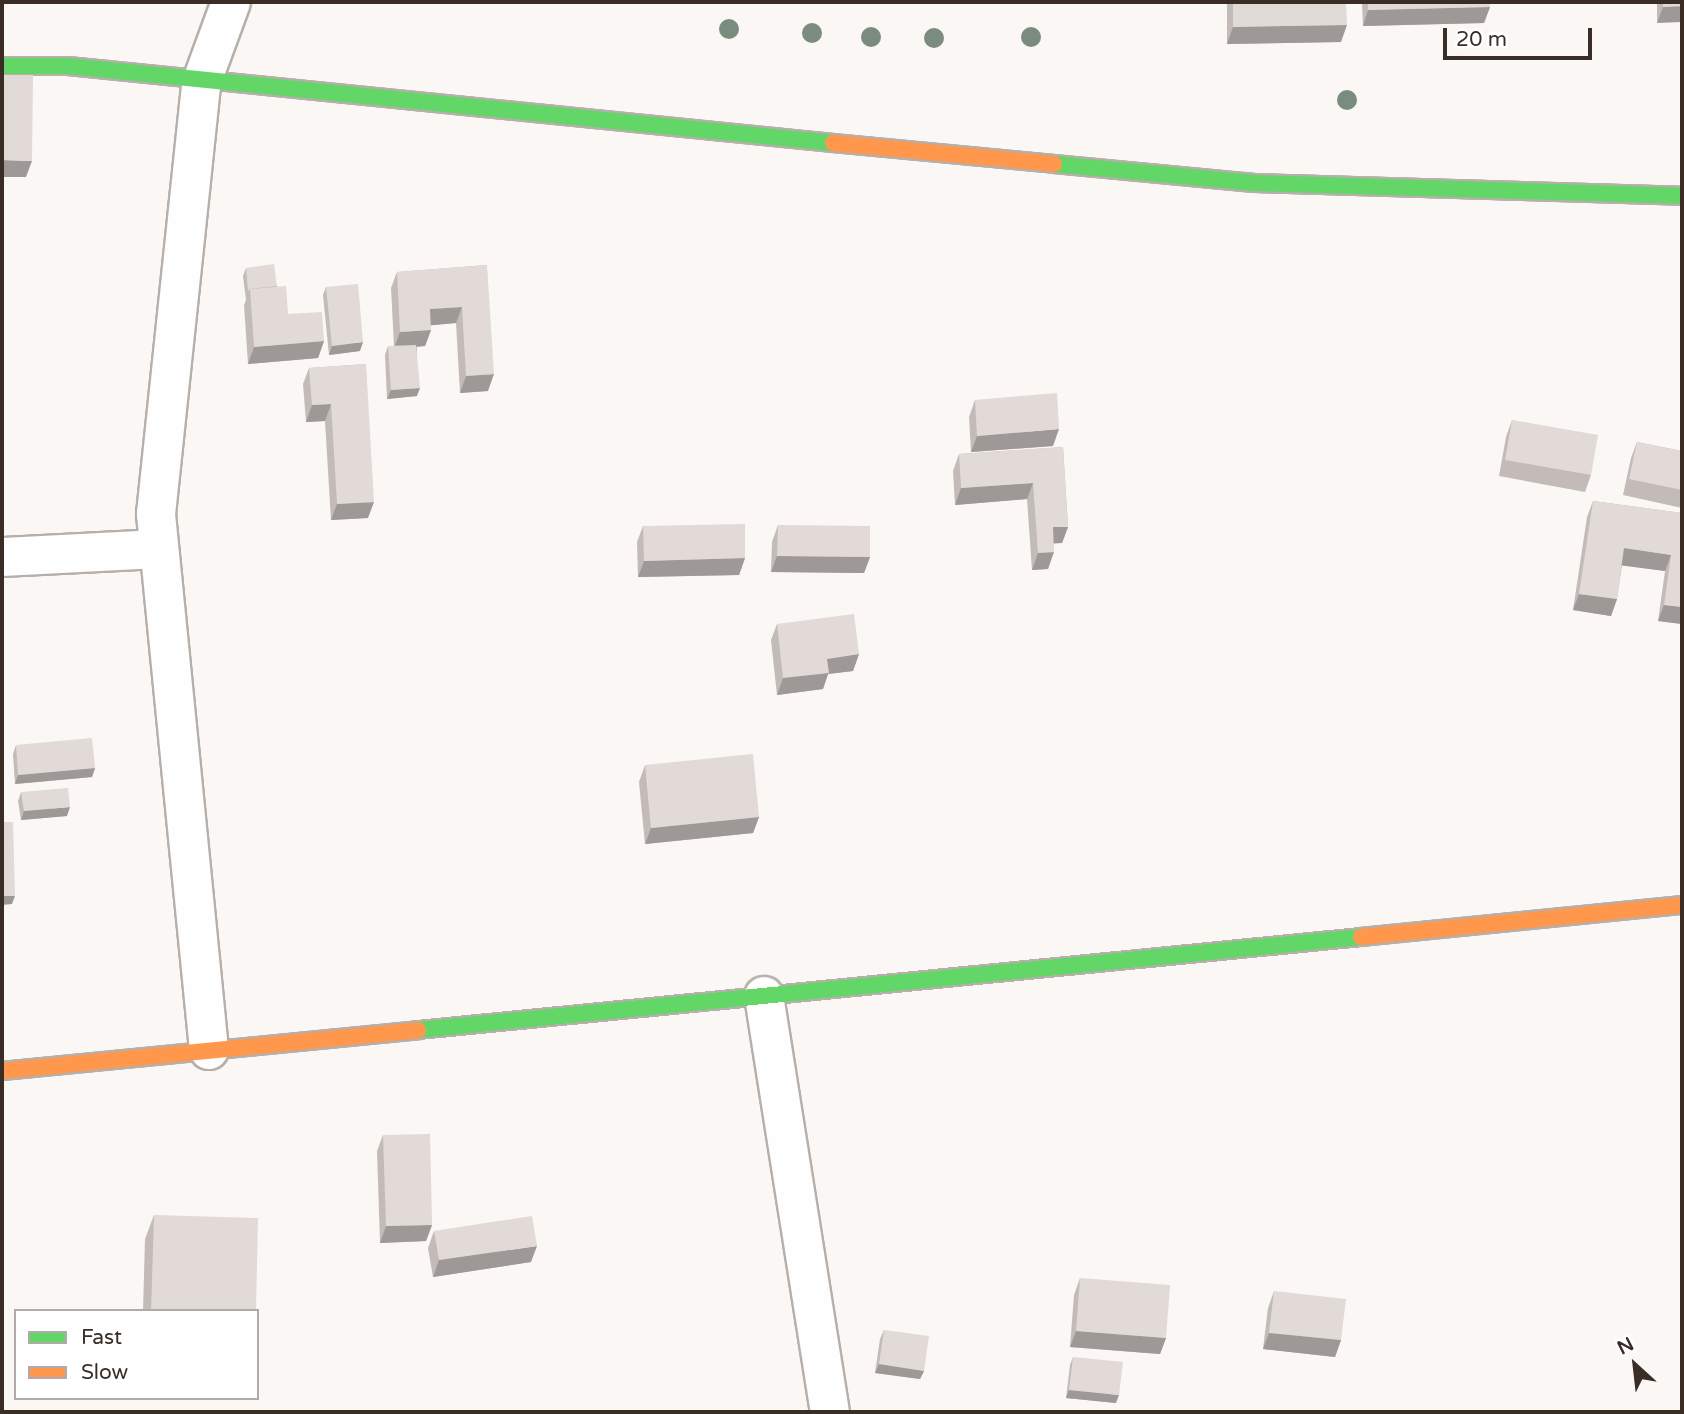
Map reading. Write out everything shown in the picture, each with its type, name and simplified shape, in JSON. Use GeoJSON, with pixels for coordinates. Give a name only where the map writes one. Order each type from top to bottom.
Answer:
{"type":"FeatureCollection","features":[{"type":"Feature","properties":{"kind":"street"},"geometry":{"type":"LineString","coordinates":[[209,1051],[156,514],[201,84],[231,2]]}},
{"type":"Feature","properties":{"kind":"street"},"geometry":{"type":"LineString","coordinates":[[2,65],[68,66],[201,84],[1254,183],[1682,196]]}},
{"type":"Feature","properties":{"kind":"street"},"geometry":{"type":"LineString","coordinates":[[2,557],[159,549]]}},
{"type":"Feature","properties":{"kind":"street"},"geometry":{"type":"LineString","coordinates":[[2,1071],[1682,905]]}},
{"type":"Feature","properties":{"kind":"street"},"geometry":{"type":"LineString","coordinates":[[764,996],[830,1412]]}},
{"type":"Feature","properties":{"kind":"building"},"geometry":{"type":"Polygon","coordinates":[[[1233,2],[1346,2],[1347,25],[1233,27],[1233,2]]]}},
{"type":"Feature","properties":{"kind":"building"},"geometry":{"type":"Polygon","coordinates":[[[1368,2],[1490,2],[1490,7],[1368,10],[1368,2]]]}},
{"type":"Feature","properties":{"kind":"building"},"geometry":{"type":"Polygon","coordinates":[[[1663,2],[1682,2],[1682,6],[1663,7],[1663,2]]]}},
{"type":"Feature","properties":{"kind":"building"},"geometry":{"type":"Polygon","coordinates":[[[2,75],[33,75],[32,161],[2,160],[2,75]]]}},
{"type":"Feature","properties":{"kind":"building"},"geometry":{"type":"Polygon","coordinates":[[[274,264],[277,286],[248,291],[246,268],[274,264]]]}},
{"type":"Feature","properties":{"kind":"building"},"geometry":{"type":"Polygon","coordinates":[[[487,265],[494,374],[466,376],[462,307],[430,309],[431,330],[400,332],[397,272],[487,265]]]}},
{"type":"Feature","properties":{"kind":"building"},"geometry":{"type":"Polygon","coordinates":[[[358,284],[363,342],[332,346],[326,287],[358,284]]]}},
{"type":"Feature","properties":{"kind":"building"},"geometry":{"type":"Polygon","coordinates":[[[286,286],[288,314],[322,312],[324,341],[254,347],[250,289],[286,286]]]}},
{"type":"Feature","properties":{"kind":"building"},"geometry":{"type":"Polygon","coordinates":[[[416,345],[420,388],[391,390],[388,346],[416,345]]]}},
{"type":"Feature","properties":{"kind":"building"},"geometry":{"type":"Polygon","coordinates":[[[366,364],[374,502],[337,504],[331,404],[312,405],[309,368],[366,364]]]}},
{"type":"Feature","properties":{"kind":"building"},"geometry":{"type":"Polygon","coordinates":[[[1057,393],[1059,429],[977,436],[975,400],[1057,393]]]}},
{"type":"Feature","properties":{"kind":"building"},"geometry":{"type":"Polygon","coordinates":[[[1512,420],[1598,435],[1591,475],[1505,460],[1512,420]]]}},
{"type":"Feature","properties":{"kind":"building"},"geometry":{"type":"Polygon","coordinates":[[[1637,442],[1682,451],[1682,490],[1629,479],[1637,442]]]}},
{"type":"Feature","properties":{"kind":"building"},"geometry":{"type":"Polygon","coordinates":[[[1063,447],[1068,527],[1053,527],[1054,552],[1038,553],[1033,483],[961,488],[959,454],[1063,447]]]}},
{"type":"Feature","properties":{"kind":"building"},"geometry":{"type":"Polygon","coordinates":[[[1593,501],[1682,513],[1682,607],[1664,605],[1671,555],[1624,548],[1617,599],[1579,594],[1593,501]]]}},
{"type":"Feature","properties":{"kind":"building"},"geometry":{"type":"Polygon","coordinates":[[[745,524],[745,558],[644,561],[643,526],[745,524]]]}},
{"type":"Feature","properties":{"kind":"building"},"geometry":{"type":"Polygon","coordinates":[[[778,525],[870,526],[870,557],[777,556],[778,525]]]}},
{"type":"Feature","properties":{"kind":"building"},"geometry":{"type":"Polygon","coordinates":[[[854,614],[859,654],[827,659],[829,673],[783,678],[777,624],[854,614]]]}},
{"type":"Feature","properties":{"kind":"building"},"geometry":{"type":"Polygon","coordinates":[[[92,738],[95,768],[18,775],[16,745],[92,738]]]}},
{"type":"Feature","properties":{"kind":"building"},"geometry":{"type":"Polygon","coordinates":[[[753,754],[759,817],[651,828],[645,765],[753,754]]]}},
{"type":"Feature","properties":{"kind":"building"},"geometry":{"type":"Polygon","coordinates":[[[68,788],[70,807],[24,811],[21,792],[68,788]]]}},
{"type":"Feature","properties":{"kind":"building"},"geometry":{"type":"Polygon","coordinates":[[[2,822],[13,822],[15,896],[2,896],[2,822]]]}},
{"type":"Feature","properties":{"kind":"building"},"geometry":{"type":"Polygon","coordinates":[[[430,1134],[432,1225],[386,1226],[383,1135],[430,1134]]]}},
{"type":"Feature","properties":{"kind":"building"},"geometry":{"type":"Polygon","coordinates":[[[154,1215],[258,1218],[256,1309],[151,1309],[154,1215]]]}},
{"type":"Feature","properties":{"kind":"building"},"geometry":{"type":"Polygon","coordinates":[[[532,1216],[537,1246],[439,1260],[434,1231],[532,1216]]]}},
{"type":"Feature","properties":{"kind":"building"},"geometry":{"type":"Polygon","coordinates":[[[1080,1278],[1170,1285],[1166,1338],[1076,1331],[1080,1278]]]}},
{"type":"Feature","properties":{"kind":"building"},"geometry":{"type":"Polygon","coordinates":[[[1274,1291],[1346,1299],[1341,1340],[1269,1333],[1274,1291]]]}},
{"type":"Feature","properties":{"kind":"building"},"geometry":{"type":"Polygon","coordinates":[[[884,1330],[929,1336],[924,1371],[879,1364],[884,1330]]]}},
{"type":"Feature","properties":{"kind":"building"},"geometry":{"type":"Polygon","coordinates":[[[1073,1357],[1123,1362],[1119,1395],[1069,1390],[1073,1357]]]}},
{"type":"Feature","properties":{"kind":"traffic: fast"},"geometry":{"type":"LineString","coordinates":[[2,66],[68,66],[833,143]]}},
{"type":"Feature","properties":{"kind":"traffic: fast"},"geometry":{"type":"LineString","coordinates":[[1054,164],[1254,183],[1682,196]]}},
{"type":"Feature","properties":{"kind":"traffic: fast"},"geometry":{"type":"LineString","coordinates":[[418,1030],[1361,937]]}},
{"type":"Feature","properties":{"kind":"traffic: slow"},"geometry":{"type":"LineString","coordinates":[[833,143],[1054,164]]}},
{"type":"Feature","properties":{"kind":"traffic: slow"},"geometry":{"type":"LineString","coordinates":[[1361,937],[1682,905]]}},
{"type":"Feature","properties":{"kind":"traffic: slow"},"geometry":{"type":"LineString","coordinates":[[2,1071],[418,1030]]}}]}
